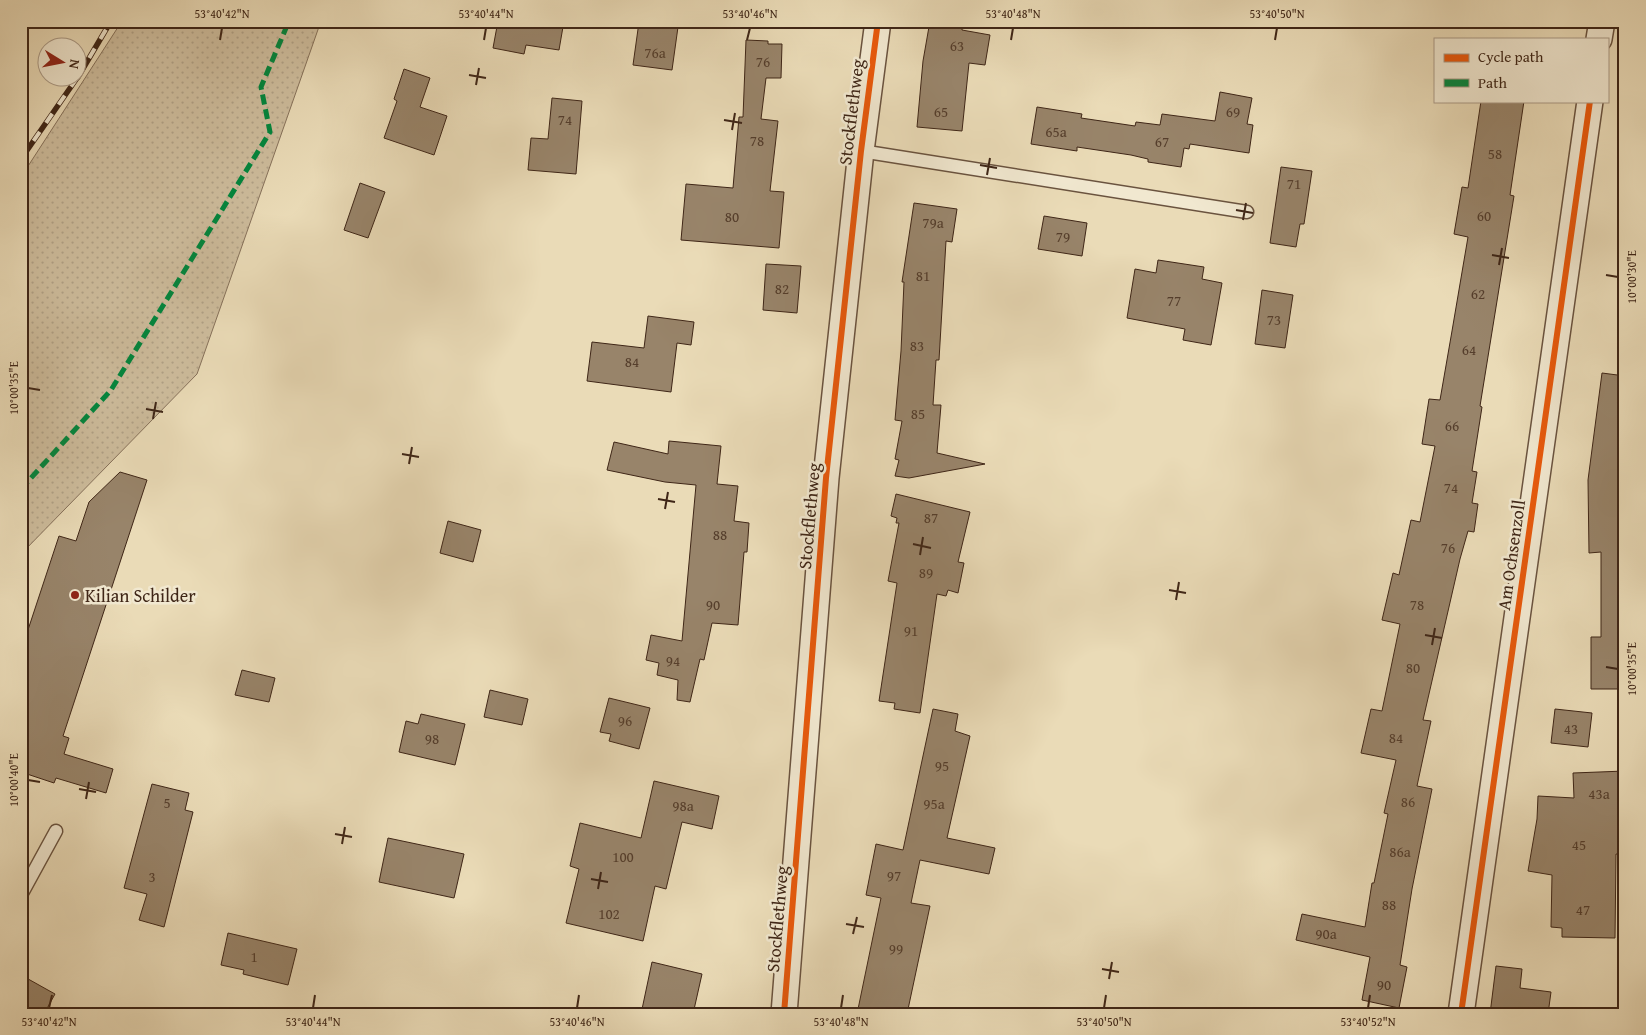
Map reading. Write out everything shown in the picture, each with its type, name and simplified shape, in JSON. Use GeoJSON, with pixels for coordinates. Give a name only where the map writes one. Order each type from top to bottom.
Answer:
{"type":"FeatureCollection","features":[{"type":"Feature","properties":{"kind":"street","name":"Stockflethweg"},"geometry":{"type":"LineString","coordinates":[[784,1014],[826,478],[861,151],[878,21]]}},
{"type":"Feature","properties":{"kind":"street"},"geometry":{"type":"LineString","coordinates":[[1599,38],[1602,21]]}},
{"type":"Feature","properties":{"kind":"street","name":"Am Ochsenzoll"},"geometry":{"type":"LineString","coordinates":[[1461,1014],[1590,102]]}},
{"type":"Feature","properties":{"kind":"lane","name":"Stockflethweg"},"geometry":{"type":"LineString","coordinates":[[861,151],[1247,212]]}},
{"type":"Feature","properties":{"kind":"lane"},"geometry":{"type":"LineString","coordinates":[[21,895],[56,830]]}},
{"type":"Feature","properties":{"kind":"shaded area"},"geometry":{"type":"Polygon","coordinates":[[[122,21],[321,21],[197,374],[21,554],[21,177],[79,88],[88,88],[88,74],[122,21]]]}},
{"type":"Feature","properties":{"kind":"building"},"geometry":{"type":"Polygon","coordinates":[[[498,21],[564,21],[559,50],[526,45],[524,54],[493,48],[498,21]]]}},
{"type":"Feature","properties":{"kind":"building"},"geometry":{"type":"Polygon","coordinates":[[[930,21],[962,21],[962,30],[990,35],[985,65],[969,63],[962,131],[917,127],[923,61],[930,21]]]}},
{"type":"Feature","properties":{"kind":"building"},"geometry":{"type":"Polygon","coordinates":[[[639,22],[678,27],[672,70],[633,65],[639,22]]]}},
{"type":"Feature","properties":{"kind":"building"},"geometry":{"type":"Polygon","coordinates":[[[746,40],[768,41],[768,44],[782,44],[781,78],[766,78],[761,119],[778,121],[770,191],[784,192],[779,248],[681,240],[686,184],[733,188],[739,117],[743,117],[746,40]]]}},
{"type":"Feature","properties":{"kind":"building"},"geometry":{"type":"Polygon","coordinates":[[[404,69],[430,78],[420,107],[447,116],[434,155],[384,138],[397,101],[394,99],[404,69]]]}},
{"type":"Feature","properties":{"kind":"building"},"geometry":{"type":"Polygon","coordinates":[[[1220,92],[1252,98],[1247,124],[1253,125],[1249,153],[1190,144],[1189,149],[1184,148],[1181,167],[1148,162],[1148,159],[1131,155],[1077,147],[1077,151],[1031,144],[1037,107],[1082,114],[1081,118],[1135,126],[1136,122],[1160,125],[1162,114],[1215,121],[1220,92]]]}},
{"type":"Feature","properties":{"kind":"building"},"geometry":{"type":"Polygon","coordinates":[[[552,98],[582,101],[576,174],[528,170],[531,138],[548,139],[552,98]]]}},
{"type":"Feature","properties":{"kind":"building"},"geometry":{"type":"Polygon","coordinates":[[[1481,102],[1524,102],[1510,195],[1514,196],[1480,406],[1482,407],[1472,471],[1477,472],[1472,503],[1478,504],[1474,532],[1468,531],[1460,559],[1423,720],[1431,721],[1417,786],[1432,789],[1412,889],[1400,965],[1407,967],[1399,1008],[1362,1000],[1370,957],[1296,940],[1302,914],[1365,927],[1372,883],[1374,883],[1388,814],[1384,813],[1396,760],[1361,753],[1371,709],[1382,711],[1400,624],[1382,620],[1393,573],[1399,575],[1411,520],[1420,522],[1435,446],[1422,444],[1429,399],[1440,400],[1468,237],[1454,234],[1462,187],[1468,188],[1481,102]]]}},
{"type":"Feature","properties":{"kind":"building"},"geometry":{"type":"Polygon","coordinates":[[[1281,167],[1312,171],[1304,224],[1300,224],[1296,247],[1270,243],[1281,167]]]}},
{"type":"Feature","properties":{"kind":"building"},"geometry":{"type":"Polygon","coordinates":[[[360,183],[385,192],[368,238],[344,230],[360,183]]]}},
{"type":"Feature","properties":{"kind":"building"},"geometry":{"type":"Polygon","coordinates":[[[914,203],[957,209],[952,242],[946,241],[939,360],[936,360],[933,405],[941,405],[937,453],[985,464],[909,478],[895,476],[899,460],[895,459],[902,421],[895,420],[901,351],[904,282],[902,282],[914,203]]]}},
{"type":"Feature","properties":{"kind":"building"},"geometry":{"type":"Polygon","coordinates":[[[1044,216],[1087,223],[1082,256],[1038,249],[1044,216]]]}},
{"type":"Feature","properties":{"kind":"building"},"geometry":{"type":"Polygon","coordinates":[[[1158,260],[1204,267],[1202,279],[1222,283],[1211,345],[1183,340],[1185,329],[1127,318],[1135,269],[1156,273],[1158,260]]]}},
{"type":"Feature","properties":{"kind":"building"},"geometry":{"type":"Polygon","coordinates":[[[766,264],[801,266],[797,313],[763,310],[766,264]]]}},
{"type":"Feature","properties":{"kind":"building"},"geometry":{"type":"Polygon","coordinates":[[[1262,290],[1293,295],[1285,348],[1255,344],[1262,290]]]}},
{"type":"Feature","properties":{"kind":"building"},"geometry":{"type":"Polygon","coordinates":[[[648,316],[694,322],[691,345],[677,343],[671,392],[587,381],[592,342],[644,348],[648,316]]]}},
{"type":"Feature","properties":{"kind":"building"},"geometry":{"type":"Polygon","coordinates":[[[1602,373],[1625,376],[1625,689],[1591,689],[1591,637],[1601,637],[1601,552],[1589,553],[1588,480],[1602,373]]]}},
{"type":"Feature","properties":{"kind":"building"},"geometry":{"type":"Polygon","coordinates":[[[669,441],[721,446],[717,484],[738,486],[734,521],[749,523],[747,552],[744,552],[738,625],[712,623],[704,660],[700,659],[690,702],[677,700],[678,680],[657,675],[659,663],[646,660],[651,635],[682,641],[696,485],[665,482],[607,470],[614,442],[668,454],[669,441]]]}},
{"type":"Feature","properties":{"kind":"building","name":"Kilian Schilder"},"geometry":{"type":"Polygon","coordinates":[[[120,472],[147,480],[63,736],[69,738],[64,754],[113,769],[106,793],[56,778],[54,783],[21,772],[21,651],[59,536],[76,541],[89,502],[120,472]]]}},
{"type":"Feature","properties":{"kind":"building"},"geometry":{"type":"Polygon","coordinates":[[[896,494],[970,512],[958,562],[964,563],[958,593],[948,590],[946,596],[937,594],[920,713],[894,709],[895,703],[879,701],[897,583],[888,581],[899,523],[896,523],[897,518],[891,516],[896,494]]]}},
{"type":"Feature","properties":{"kind":"building"},"geometry":{"type":"Polygon","coordinates":[[[448,521],[481,530],[473,562],[440,553],[448,521]]]}},
{"type":"Feature","properties":{"kind":"building"},"geometry":{"type":"Polygon","coordinates":[[[242,670],[275,678],[269,702],[235,695],[242,670]]]}},
{"type":"Feature","properties":{"kind":"building"},"geometry":{"type":"Polygon","coordinates":[[[490,690],[528,699],[522,725],[484,717],[490,690]]]}},
{"type":"Feature","properties":{"kind":"building"},"geometry":{"type":"Polygon","coordinates":[[[609,698],[650,708],[639,749],[609,741],[611,734],[600,732],[609,698]]]}},
{"type":"Feature","properties":{"kind":"building"},"geometry":{"type":"Polygon","coordinates":[[[933,709],[958,714],[955,731],[970,736],[947,838],[995,848],[989,874],[920,860],[911,903],[930,906],[907,1014],[857,1014],[881,898],[866,895],[876,844],[903,850],[933,709]]]}},
{"type":"Feature","properties":{"kind":"building"},"geometry":{"type":"Polygon","coordinates":[[[1555,709],[1592,713],[1588,747],[1551,743],[1555,709]]]}},
{"type":"Feature","properties":{"kind":"building"},"geometry":{"type":"Polygon","coordinates":[[[421,714],[465,724],[455,765],[399,752],[406,721],[418,724],[421,714]]]}},
{"type":"Feature","properties":{"kind":"building"},"geometry":{"type":"Polygon","coordinates":[[[1625,771],[1625,855],[1616,854],[1615,938],[1562,937],[1562,928],[1551,927],[1552,875],[1528,871],[1537,819],[1538,796],[1574,798],[1573,773],[1625,771]]]}},
{"type":"Feature","properties":{"kind":"building"},"geometry":{"type":"Polygon","coordinates":[[[654,781],[719,796],[712,829],[682,822],[666,889],[655,886],[643,941],[566,923],[579,869],[570,866],[580,823],[641,838],[654,781]]]}},
{"type":"Feature","properties":{"kind":"building"},"geometry":{"type":"Polygon","coordinates":[[[152,784],[189,793],[185,810],[193,812],[164,927],[139,920],[147,894],[124,888],[152,784]]]}},
{"type":"Feature","properties":{"kind":"building"},"geometry":{"type":"Polygon","coordinates":[[[388,838],[464,854],[454,898],[379,882],[388,838]]]}},
{"type":"Feature","properties":{"kind":"building"},"geometry":{"type":"Polygon","coordinates":[[[228,933],[297,949],[288,985],[243,974],[244,970],[221,965],[228,933]]]}},
{"type":"Feature","properties":{"kind":"building"},"geometry":{"type":"Polygon","coordinates":[[[652,962],[702,974],[693,1014],[641,1014],[652,962]]]}},
{"type":"Feature","properties":{"kind":"building"},"geometry":{"type":"Polygon","coordinates":[[[1496,966],[1522,969],[1520,988],[1551,992],[1548,1014],[1490,1014],[1496,966]]]}},
{"type":"Feature","properties":{"kind":"building"},"geometry":{"type":"Polygon","coordinates":[[[21,975],[55,994],[44,1014],[21,1014],[21,975]]]}},
{"type":"Feature","properties":{"kind":"railway"},"geometry":{"type":"LineString","coordinates":[[88,60],[111,21]]}},
{"type":"Feature","properties":{"kind":"railway"},"geometry":{"type":"LineString","coordinates":[[21,159],[70,88]]}},
{"type":"Feature","properties":{"kind":"marked path"},"geometry":{"type":"LineString","coordinates":[[21,489],[111,390],[270,132],[261,87],[289,21]]}},
{"type":"Feature","properties":{"kind":"cycle path"},"geometry":{"type":"LineString","coordinates":[[784,1014],[826,478],[861,151],[878,21]]}},
{"type":"Feature","properties":{"kind":"cycle path"},"geometry":{"type":"LineString","coordinates":[[1461,1014],[1590,102]]}},
{"type":"Feature","properties":{"kind":"place","name":"Kilian Schilder"},"geometry":{"type":"Point","coordinates":[75,595]}}]}
